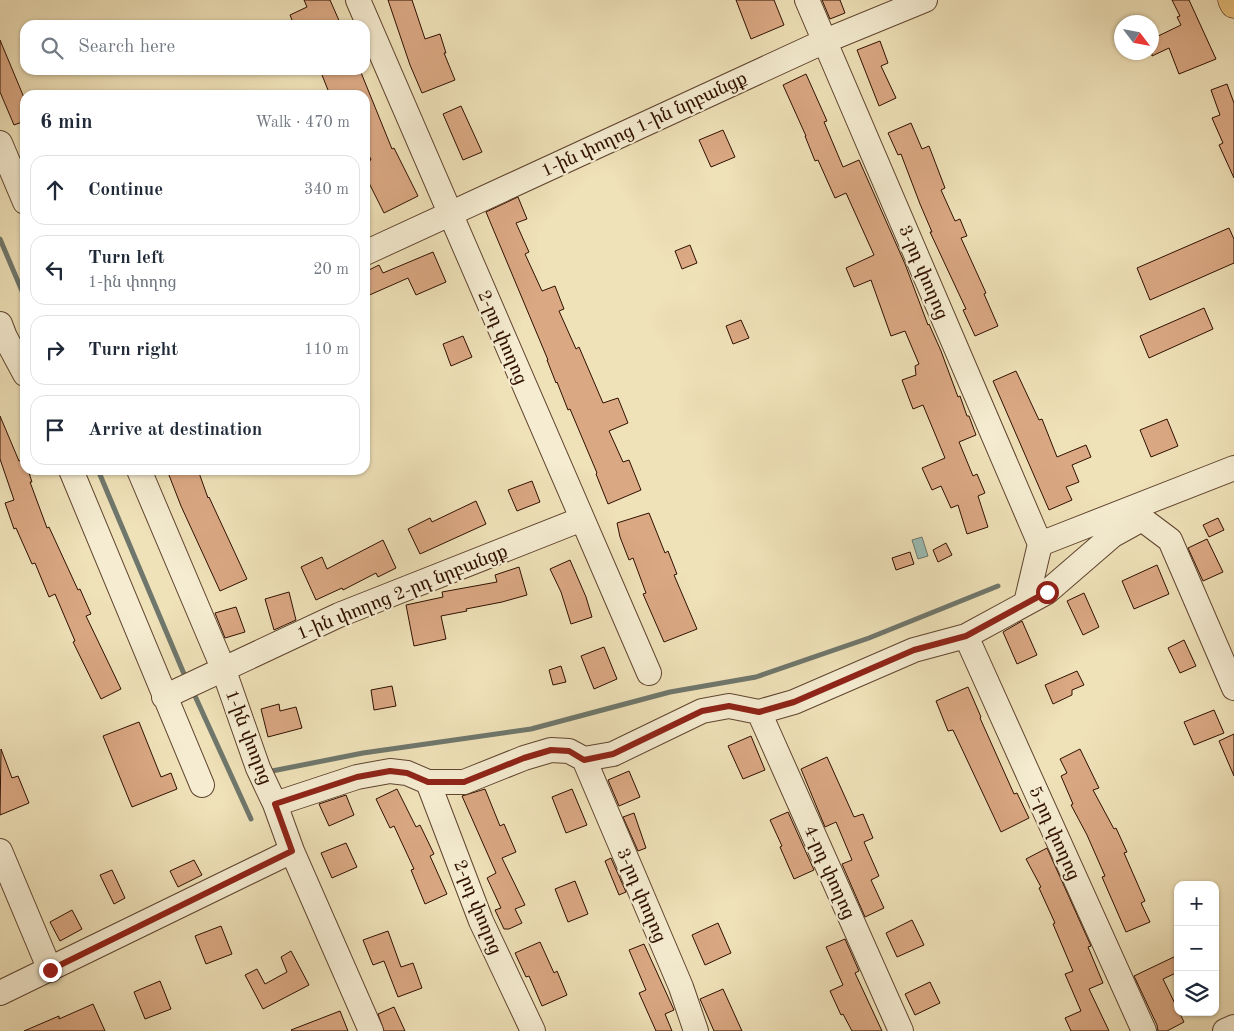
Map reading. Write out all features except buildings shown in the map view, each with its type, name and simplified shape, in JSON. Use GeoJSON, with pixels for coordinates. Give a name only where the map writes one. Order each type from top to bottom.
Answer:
{"type":"FeatureCollection","features":[{"type":"Feature","properties":{"kind":"main road"},"geometry":{"type":"LineString","coordinates":[[1232,0],[1234,4]]}},
{"type":"Feature","properties":{"kind":"street","name":"2-րդ փողոց"},"geometry":{"type":"LineString","coordinates":[[358,0],[367,20]]}},
{"type":"Feature","properties":{"kind":"street","name":"3-րդ փողոց"},"geometry":{"type":"LineString","coordinates":[[807,0],[1040,544]]}},
{"type":"Feature","properties":{"kind":"street","name":"1-ին փողոց 1-ին նրբանցք"},"geometry":{"type":"LineString","coordinates":[[370,251],[825,41],[925,0]]}},
{"type":"Feature","properties":{"kind":"street","name":"2-րդ փողոց"},"geometry":{"type":"LineString","coordinates":[[370,28],[649,673]]}},
{"type":"Feature","properties":{"kind":"street"},"geometry":{"type":"LineString","coordinates":[[0,143],[20,190]]}},
{"type":"Feature","properties":{"kind":"street"},"geometry":{"type":"LineString","coordinates":[[2,333],[20,365]]}},
{"type":"Feature","properties":{"kind":"street"},"geometry":{"type":"LineString","coordinates":[[1026,603],[1040,544],[1140,513],[1234,468]]}},
{"type":"Feature","properties":{"kind":"street"},"geometry":{"type":"LineString","coordinates":[[73,475],[202,785]]}},
{"type":"Feature","properties":{"kind":"street","name":"1-ին փողոց"},"geometry":{"type":"LineString","coordinates":[[141,475],[223,668],[258,768],[275,804],[292,851],[371,1031]]}},
{"type":"Feature","properties":{"kind":"street"},"geometry":{"type":"LineString","coordinates":[[1140,513],[1170,540],[1234,688]]}},
{"type":"Feature","properties":{"kind":"street"},"geometry":{"type":"LineString","coordinates":[[275,804],[357,777],[390,771],[407,773],[428,782],[464,782],[524,758],[551,750],[569,751],[584,760],[613,754],[702,711],[729,706],[759,712],[794,702],[914,650],[966,636],[1047,592],[1140,513]]}},
{"type":"Feature","properties":{"kind":"street","name":"1-ին փողոց 2-րդ նրբանցք"},"geometry":{"type":"LineString","coordinates":[[164,697],[339,615],[582,519]]}},
{"type":"Feature","properties":{"kind":"street","name":"5-րդ փողոց"},"geometry":{"type":"LineString","coordinates":[[966,636],[1144,1031]]}},
{"type":"Feature","properties":{"kind":"street","name":"4-րդ փողոց"},"geometry":{"type":"LineString","coordinates":[[759,712],[901,1031]]}},
{"type":"Feature","properties":{"kind":"street","name":"3-րդ փողոց"},"geometry":{"type":"LineString","coordinates":[[584,760],[680,986],[696,1031]]}},
{"type":"Feature","properties":{"kind":"street","name":"2-րդ փողոց"},"geometry":{"type":"LineString","coordinates":[[428,782],[481,920],[533,1031]]}},
{"type":"Feature","properties":{"kind":"street"},"geometry":{"type":"LineString","coordinates":[[0,851],[50,970]]}},
{"type":"Feature","properties":{"kind":"street"},"geometry":{"type":"LineString","coordinates":[[0,993],[292,851]]}},
{"type":"Feature","properties":{"kind":"street"},"geometry":{"type":"LineString","coordinates":[[1225,1031],[1234,1027]]}},
{"type":"Feature","properties":{"kind":"water"},"geometry":{"type":"Polygon","coordinates":[[[922,537],[928,556],[918,559],[912,540],[922,537]]]}},
{"type":"Feature","properties":{"kind":"waterway"},"geometry":{"type":"LineString","coordinates":[[0,239],[20,286]]}},
{"type":"Feature","properties":{"kind":"waterway"},"geometry":{"type":"LineString","coordinates":[[100,475],[187,681]]}},
{"type":"Feature","properties":{"kind":"waterway"},"geometry":{"type":"LineString","coordinates":[[272,771],[363,753],[531,729],[670,692],[756,677],[869,638],[998,586]]}},
{"type":"Feature","properties":{"kind":"waterway"},"geometry":{"type":"LineString","coordinates":[[195,696],[251,819]]}},
{"type":"Feature","properties":{"kind":"route"},"geometry":{"type":"LineString","coordinates":[[50,970],[292,851],[275,804],[357,777],[390,771],[407,773],[428,782],[464,782],[524,758],[551,750],[569,751],[584,760],[613,754],[702,711],[729,706],[759,712],[794,702],[914,650],[966,636],[1047,592]]}}]}
